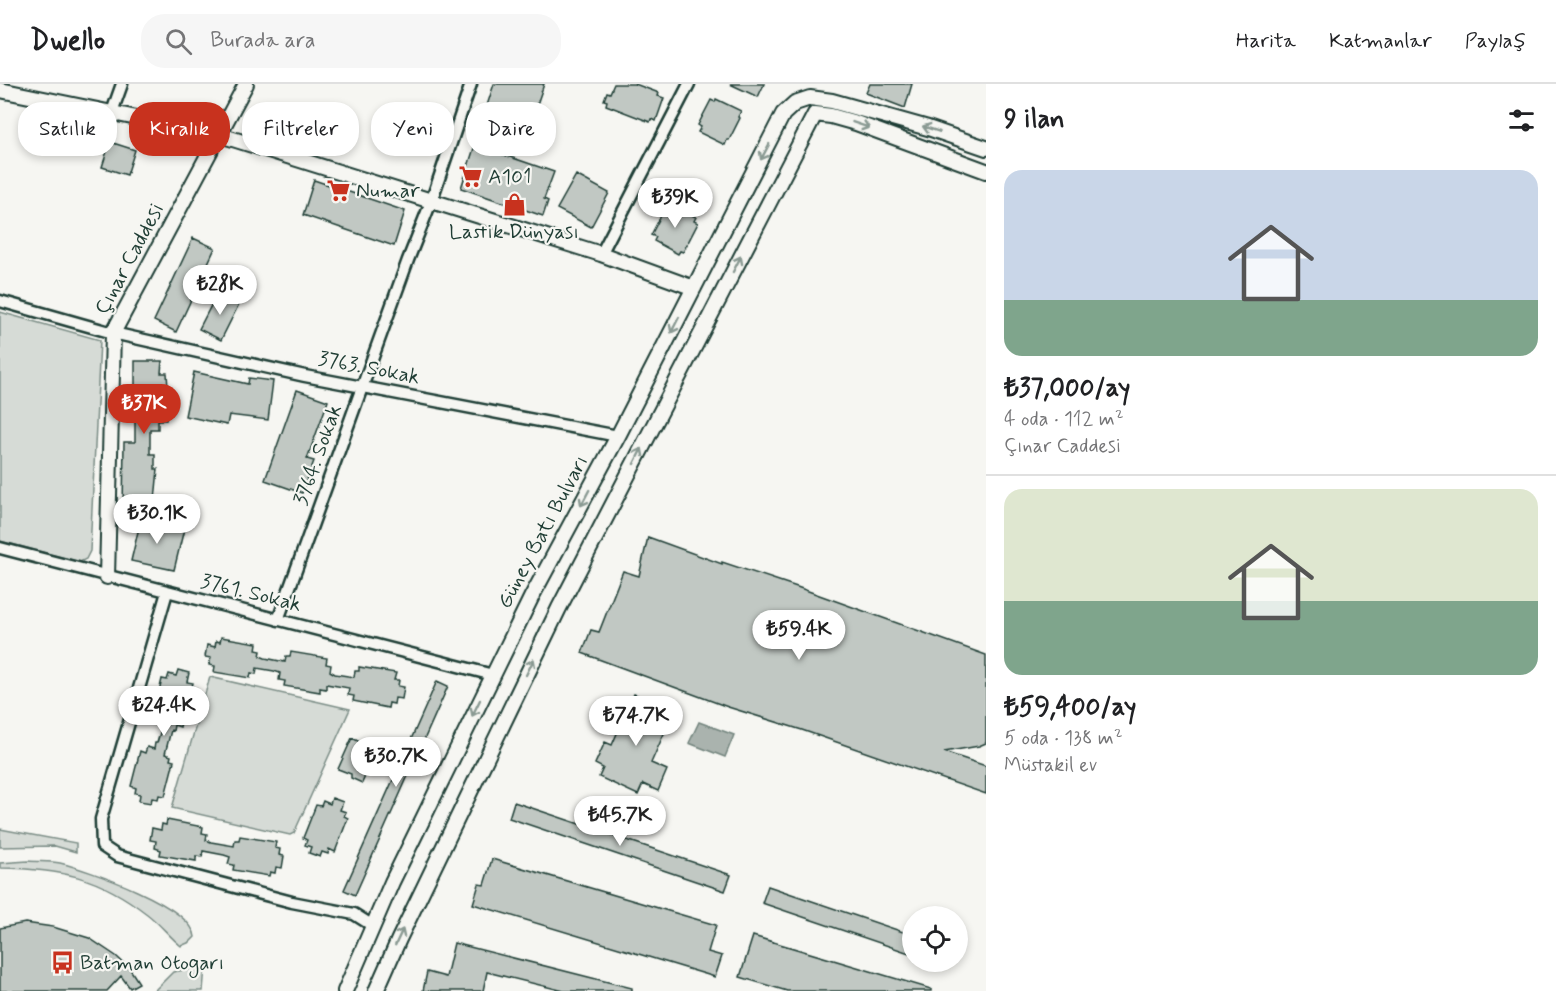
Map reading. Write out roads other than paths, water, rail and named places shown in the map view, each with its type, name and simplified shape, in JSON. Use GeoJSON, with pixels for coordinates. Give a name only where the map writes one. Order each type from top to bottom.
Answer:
{"type":"FeatureCollection","features":[{"type":"Feature","properties":{"kind":"street"},"geometry":{"type":"LineString","coordinates":[[116,102],[122,84]]}},
{"type":"Feature","properties":{"kind":"street","name":"Çınar Caddesi"},"geometry":{"type":"LineString","coordinates":[[230,115],[246,84]]}},
{"type":"Feature","properties":{"kind":"street","name":"3764. Sokak"},"geometry":{"type":"LineString","coordinates":[[278,620],[431,202],[471,84]]}},
{"type":"Feature","properties":{"kind":"street"},"geometry":{"type":"LineString","coordinates":[[602,254],[689,84]]}},
{"type":"Feature","properties":{"kind":"street"},"geometry":{"type":"LineString","coordinates":[[0,90],[61,102]]}},
{"type":"Feature","properties":{"kind":"street","name":"Güney Batı Bulvarı"},"geometry":{"type":"LineString","coordinates":[[345,991],[397,872],[532,596],[618,436],[783,114],[795,103],[810,98],[832,101],[928,128],[986,148]]}},
{"type":"Feature","properties":{"kind":"street"},"geometry":{"type":"LineString","coordinates":[[376,991],[559,608],[815,114],[831,116],[986,171]]}},
{"type":"Feature","properties":{"kind":"street"},"geometry":{"type":"LineString","coordinates":[[230,138],[602,254],[694,288]]}},
{"type":"Feature","properties":{"kind":"street","name":"Çınar Caddesi"},"geometry":{"type":"LineString","coordinates":[[107,577],[113,333],[209,156]]}},
{"type":"Feature","properties":{"kind":"street","name":"3763. Sokak"},"geometry":{"type":"LineString","coordinates":[[0,301],[113,333],[363,387],[618,436]]}},
{"type":"Feature","properties":{"kind":"street","name":"3761. Sokak"},"geometry":{"type":"LineString","coordinates":[[0,548],[493,675]]}},
{"type":"Feature","properties":{"kind":"street"},"geometry":{"type":"LineString","coordinates":[[167,592],[101,819],[102,846],[117,856],[292,902],[354,914],[373,926]]}},
{"type":"Feature","properties":{"kind":"place","name":"A101"},"geometry":{"type":"Point","coordinates":[470,177]}},
{"type":"Feature","properties":{"kind":"place","name":"Numar"},"geometry":{"type":"Point","coordinates":[338,191]}},
{"type":"Feature","properties":{"kind":"place","name":"Lastik Dünyası"},"geometry":{"type":"Point","coordinates":[514,204]}},
{"type":"Feature","properties":{"kind":"place","name":"Batman Otogarı"},"geometry":{"type":"Point","coordinates":[62,963]}}]}
